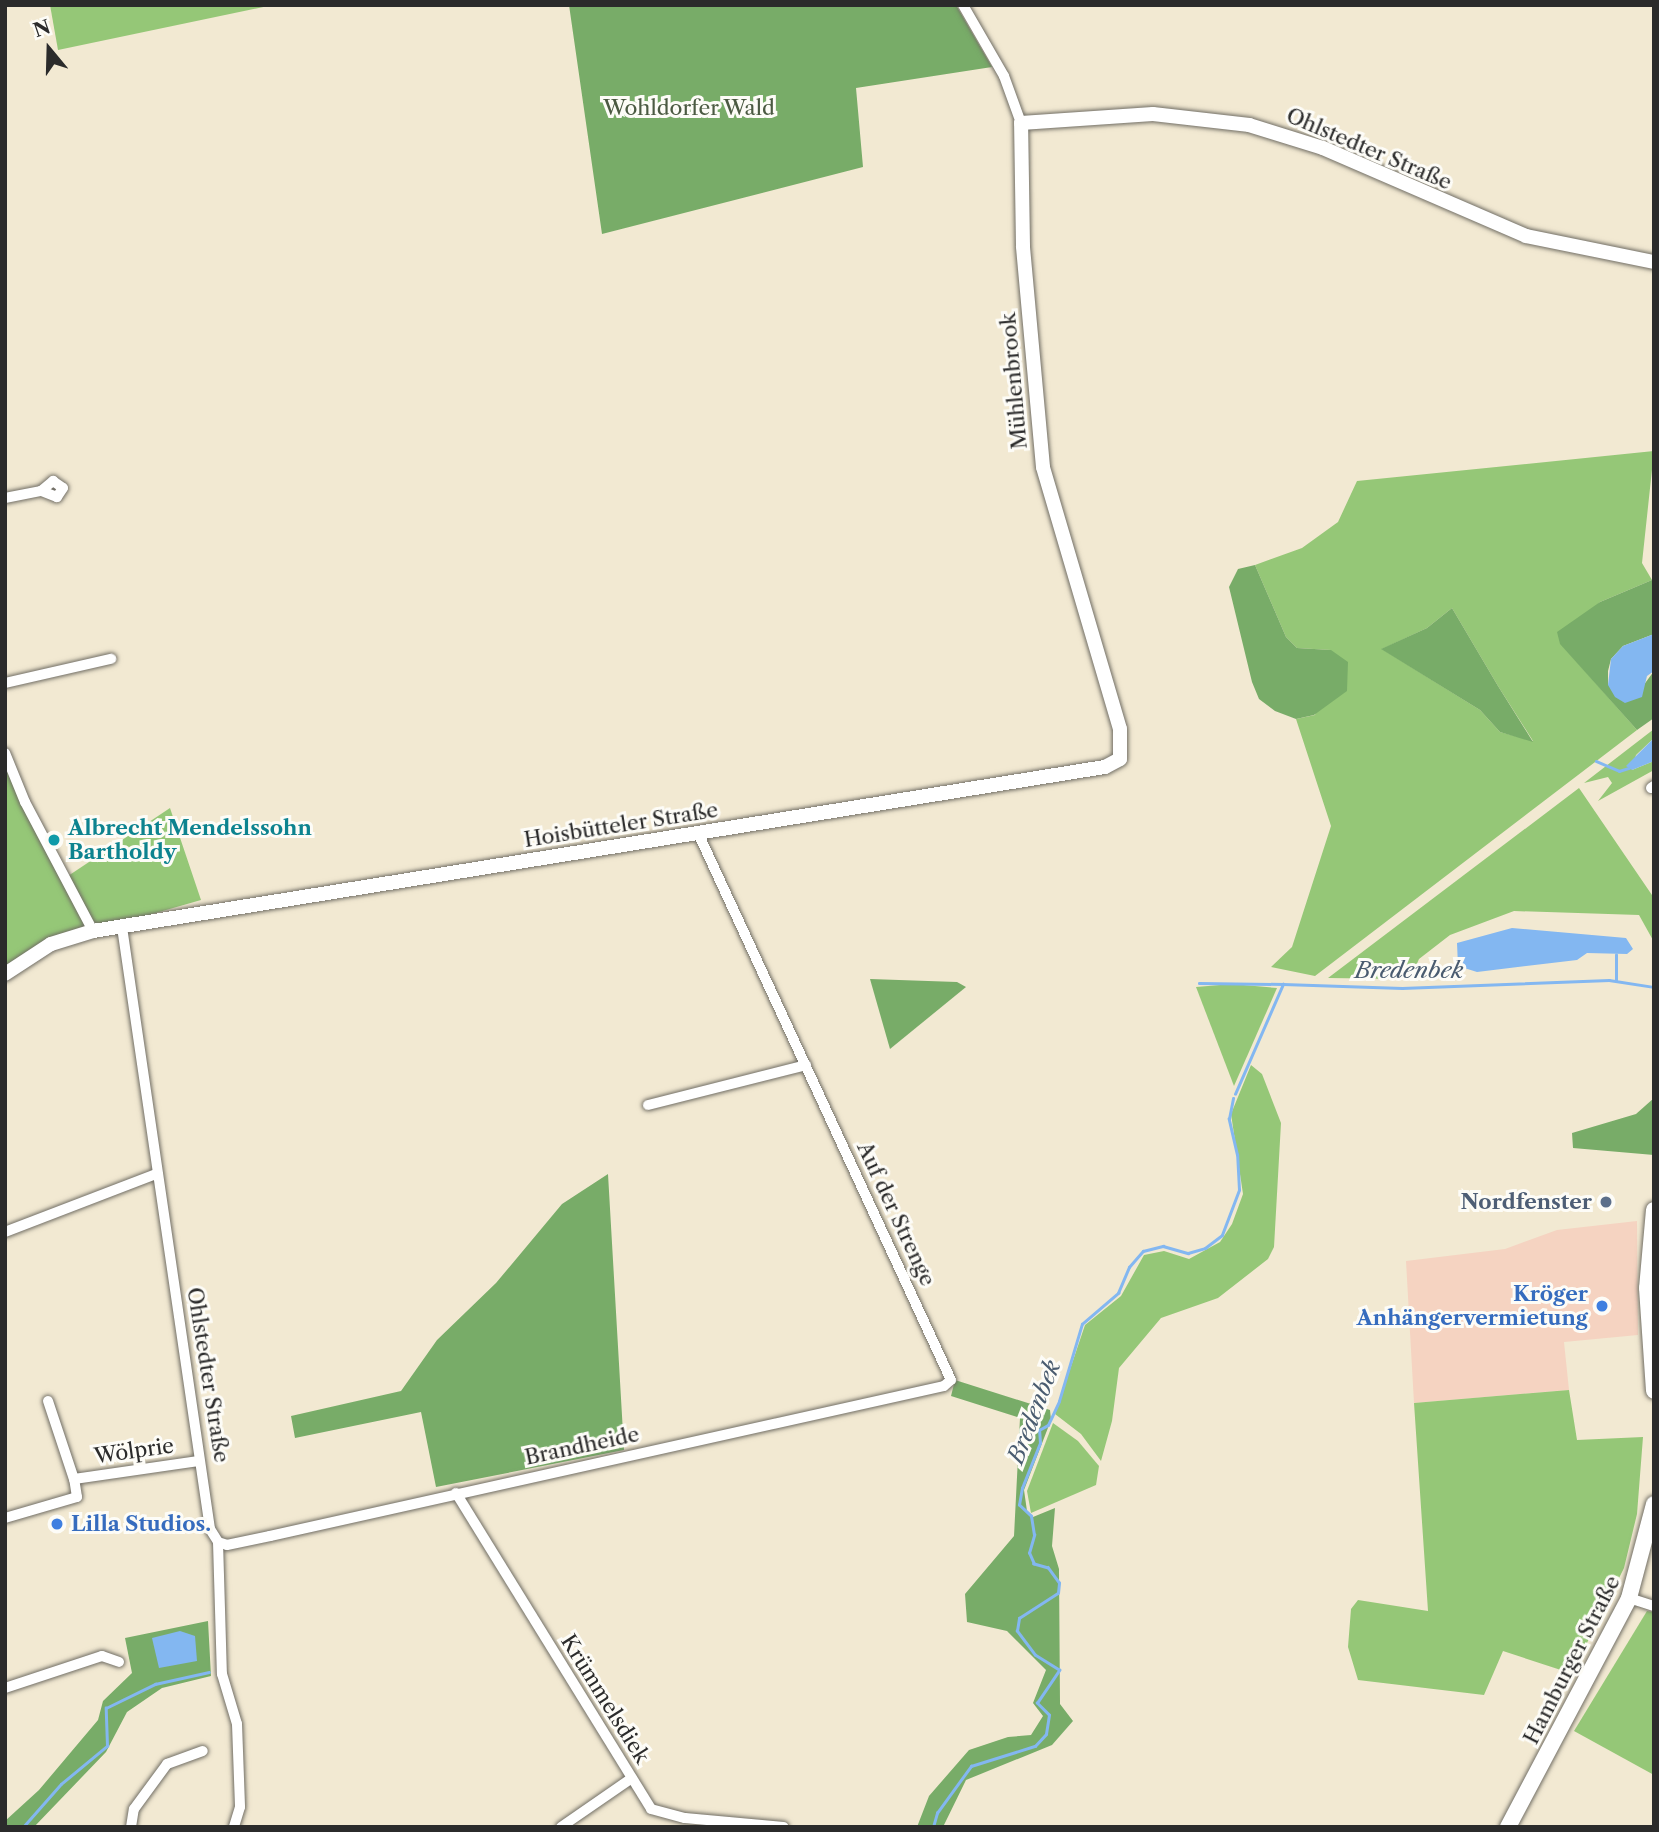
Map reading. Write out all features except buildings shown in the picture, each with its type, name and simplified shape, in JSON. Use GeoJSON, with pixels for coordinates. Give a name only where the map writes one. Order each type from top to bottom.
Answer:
{"type":"FeatureCollection","features":[{"type":"Feature","properties":{"kind":"main road"},"geometry":{"type":"LineString","coordinates":[[1654,1210],[1647,1288],[1654,1391]]}},
{"type":"Feature","properties":{"kind":"main road","name":"Hamburger Straße"},"geometry":{"type":"LineString","coordinates":[[1508,1827],[1629,1598],[1654,1504]]}},
{"type":"Feature","properties":{"kind":"street","name":"Mühlenbrook"},"geometry":{"type":"LineString","coordinates":[[962,5],[1010,89],[1021,123],[1023,246],[1043,467],[1120,729],[1122,755]]}},
{"type":"Feature","properties":{"kind":"street","name":"Ohlstedter Straße"},"geometry":{"type":"LineString","coordinates":[[1021,123],[1153,114],[1249,125],[1323,148],[1526,236],[1654,262]]}},
{"type":"Feature","properties":{"kind":"street"},"geometry":{"type":"LineString","coordinates":[[5,498],[41,491]]}},
{"type":"Feature","properties":{"kind":"street"},"geometry":{"type":"LineString","coordinates":[[5,683],[111,659]]}},
{"type":"Feature","properties":{"kind":"street"},"geometry":{"type":"LineString","coordinates":[[5,753],[24,802],[93,931]]}},
{"type":"Feature","properties":{"kind":"street","name":"Hoisbütteler Straße"},"geometry":{"type":"LineString","coordinates":[[5,974],[51,944],[93,931],[1105,767],[1122,755]]}},
{"type":"Feature","properties":{"kind":"street","name":"Auf der Strenge"},"geometry":{"type":"LineString","coordinates":[[698,833],[951,1380]]}},
{"type":"Feature","properties":{"kind":"street","name":"Ohlstedter Straße"},"geometry":{"type":"LineString","coordinates":[[122,927],[210,1529],[218,1542],[222,1674],[237,1724],[240,1807],[234,1827]]}},
{"type":"Feature","properties":{"kind":"street"},"geometry":{"type":"LineString","coordinates":[[648,1105],[806,1065]]}},
{"type":"Feature","properties":{"kind":"street"},"geometry":{"type":"LineString","coordinates":[[5,1231],[156,1174]]}},
{"type":"Feature","properties":{"kind":"street","name":"Brandheide"},"geometry":{"type":"LineString","coordinates":[[218,1542],[248,1541],[944,1386],[951,1380]]}},
{"type":"Feature","properties":{"kind":"street","name":"Wölprie"},"geometry":{"type":"LineString","coordinates":[[5,1518],[77,1497],[74,1479],[48,1401]]}},
{"type":"Feature","properties":{"kind":"street","name":"Wölprie"},"geometry":{"type":"LineString","coordinates":[[74,1479],[200,1461]]}},
{"type":"Feature","properties":{"kind":"street","name":"Krümmelsdiek"},"geometry":{"type":"LineString","coordinates":[[456,1493],[632,1778],[659,1814],[784,1827]]}},
{"type":"Feature","properties":{"kind":"street"},"geometry":{"type":"LineString","coordinates":[[1629,1598],[1654,1606]]}},
{"type":"Feature","properties":{"kind":"street"},"geometry":{"type":"LineString","coordinates":[[5,1688],[102,1656],[118,1662]]}},
{"type":"Feature","properties":{"kind":"street"},"geometry":{"type":"LineString","coordinates":[[131,1827],[134,1808],[167,1764],[203,1751]]}},
{"type":"Feature","properties":{"kind":"street"},"geometry":{"type":"LineString","coordinates":[[561,1827],[632,1778]]}},
{"type":"Feature","properties":{"kind":"shaded area"},"geometry":{"type":"Polygon","coordinates":[[[1637,1221],[1638,1335],[1564,1342],[1569,1390],[1414,1403],[1406,1261],[1505,1249],[1557,1230],[1637,1221]]]}},
{"type":"Feature","properties":{"kind":"green space"},"geometry":{"type":"Polygon","coordinates":[[[50,5],[273,5],[58,50],[50,5]]]}},
{"type":"Feature","properties":{"kind":"green space","name":"Wohldorfer Wald"},"geometry":{"type":"Polygon","coordinates":[[[569,5],[956,5],[992,67],[856,88],[863,167],[602,234],[569,5]]]}},
{"type":"Feature","properties":{"kind":"green space"},"geometry":{"type":"Polygon","coordinates":[[[1654,451],[1642,563],[1652,580],[1600,602],[1561,644],[1637,730],[1315,976],[1271,967],[1292,947],[1331,826],[1296,719],[1315,715],[1331,650],[1297,648],[1286,637],[1255,565],[1302,548],[1338,522],[1357,481],[1654,451]],[[1452,608],[1427,628],[1382,649],[1480,710],[1500,732],[1533,741],[1452,608]]]}},
{"type":"Feature","properties":{"kind":"green space"},"geometry":{"type":"Polygon","coordinates":[[[1255,565],[1286,637],[1297,648],[1331,650],[1348,662],[1347,691],[1314,715],[1296,719],[1275,711],[1259,699],[1252,682],[1229,587],[1238,569],[1255,565]]]}},
{"type":"Feature","properties":{"kind":"green space"},"geometry":{"type":"Polygon","coordinates":[[[1652,580],[1654,634],[1623,646],[1611,659],[1608,671],[1608,685],[1643,686],[1654,671],[1654,718],[1637,730],[1560,644],[1557,632],[1600,602],[1652,580]]]}},
{"type":"Feature","properties":{"kind":"green space"},"geometry":{"type":"Polygon","coordinates":[[[1452,608],[1533,742],[1500,732],[1480,710],[1381,649],[1427,628],[1452,608]]]}},
{"type":"Feature","properties":{"kind":"green space"},"geometry":{"type":"Polygon","coordinates":[[[1654,729],[1654,738],[1636,755],[1632,770],[1654,761],[1654,770],[1598,801],[1612,783],[1608,777],[1584,783],[1654,729]]]}},
{"type":"Feature","properties":{"kind":"green space"},"geometry":{"type":"Polygon","coordinates":[[[5,753],[65,878],[170,808],[201,900],[93,931],[5,966],[5,753]]]}},
{"type":"Feature","properties":{"kind":"green space"},"geometry":{"type":"Polygon","coordinates":[[[1579,788],[1654,898],[1654,942],[1639,915],[1514,911],[1450,935],[1419,959],[1412,975],[1401,979],[1328,978],[1579,788]]]}},
{"type":"Feature","properties":{"kind":"green space"},"geometry":{"type":"Polygon","coordinates":[[[870,979],[957,982],[966,987],[890,1049],[870,979]]]}},
{"type":"Feature","properties":{"kind":"green space"},"geometry":{"type":"Polygon","coordinates":[[[1232,984],[1277,988],[1234,1086],[1196,987],[1232,984]]]}},
{"type":"Feature","properties":{"kind":"green space"},"geometry":{"type":"Polygon","coordinates":[[[1251,1065],[1262,1074],[1281,1123],[1274,1247],[1268,1259],[1218,1298],[1161,1318],[1119,1368],[1112,1421],[1101,1461],[1081,1434],[1055,1414],[1085,1325],[1121,1296],[1144,1255],[1164,1251],[1189,1259],[1220,1242],[1232,1224],[1243,1194],[1231,1114],[1251,1065]]]}},
{"type":"Feature","properties":{"kind":"green space"},"geometry":{"type":"Polygon","coordinates":[[[1654,1098],[1654,1155],[1573,1148],[1572,1133],[1636,1114],[1654,1098]]]}},
{"type":"Feature","properties":{"kind":"green space"},"geometry":{"type":"Polygon","coordinates":[[[608,1174],[624,1450],[436,1487],[421,1412],[295,1438],[291,1416],[401,1391],[437,1340],[496,1283],[562,1204],[608,1174]]]}},
{"type":"Feature","properties":{"kind":"green space"},"geometry":{"type":"Polygon","coordinates":[[[955,1380],[1050,1410],[1051,1420],[1024,1490],[1027,1511],[1033,1517],[1055,1508],[1052,1546],[1059,1569],[1060,1704],[1073,1721],[1052,1745],[966,1780],[943,1827],[917,1827],[929,1796],[969,1750],[1008,1737],[1031,1735],[1043,1716],[1033,1703],[1046,1670],[1007,1631],[967,1622],[965,1594],[1014,1536],[1020,1418],[951,1396],[955,1380]]]}},
{"type":"Feature","properties":{"kind":"green space"},"geometry":{"type":"Polygon","coordinates":[[[1569,1390],[1577,1440],[1643,1437],[1637,1514],[1624,1568],[1578,1661],[1567,1672],[1503,1651],[1484,1695],[1358,1680],[1348,1647],[1351,1609],[1358,1600],[1428,1611],[1414,1403],[1569,1390]]]}},
{"type":"Feature","properties":{"kind":"green space"},"geometry":{"type":"Polygon","coordinates":[[[1053,1423],[1078,1441],[1099,1466],[1096,1485],[1031,1513],[1027,1491],[1053,1423]]]}},
{"type":"Feature","properties":{"kind":"green space"},"geometry":{"type":"Polygon","coordinates":[[[1647,1611],[1654,1612],[1654,1775],[1574,1731],[1647,1611]]]}},
{"type":"Feature","properties":{"kind":"green space"},"geometry":{"type":"Polygon","coordinates":[[[208,1621],[211,1676],[162,1688],[127,1712],[106,1752],[34,1827],[5,1827],[5,1821],[39,1790],[98,1720],[103,1701],[132,1673],[125,1638],[208,1621]]]}},
{"type":"Feature","properties":{"kind":"water"},"geometry":{"type":"Polygon","coordinates":[[[1654,634],[1654,671],[1647,676],[1642,697],[1625,703],[1615,697],[1608,685],[1611,659],[1623,646],[1654,634]]]}},
{"type":"Feature","properties":{"kind":"water"},"geometry":{"type":"Polygon","coordinates":[[[1654,738],[1654,761],[1632,770],[1626,766],[1654,738]]]}},
{"type":"Feature","properties":{"kind":"water"},"geometry":{"type":"Polygon","coordinates":[[[1512,928],[1626,938],[1633,949],[1627,954],[1587,953],[1577,960],[1477,972],[1458,966],[1457,943],[1512,928]]]}},
{"type":"Feature","properties":{"kind":"water"},"geometry":{"type":"Polygon","coordinates":[[[180,1631],[195,1636],[197,1661],[159,1668],[152,1638],[180,1631]]]}},
{"type":"Feature","properties":{"kind":"waterway"},"geometry":{"type":"LineString","coordinates":[[1596,761],[1619,771],[1629,768]]}},
{"type":"Feature","properties":{"kind":"waterway"},"geometry":{"type":"LineString","coordinates":[[1616,955],[1616,980]]}},
{"type":"Feature","properties":{"kind":"waterway","name":"Bredenbek"},"geometry":{"type":"LineString","coordinates":[[1235,1094],[1283,984],[1402,988],[1609,980],[1654,987]]}},
{"type":"Feature","properties":{"kind":"waterway"},"geometry":{"type":"LineString","coordinates":[[1199,983],[1283,984]]}},
{"type":"Feature","properties":{"kind":"waterway","name":"Bredenbek"},"geometry":{"type":"LineString","coordinates":[[933,1827],[937,1813],[971,1766],[1035,1746],[1046,1734],[1049,1715],[1037,1703],[1059,1670],[1035,1655],[1017,1631],[1019,1618],[1058,1593],[1059,1583],[1048,1568],[1034,1564],[1029,1553],[1034,1535],[1031,1516],[1019,1505],[1022,1488],[1040,1443],[1039,1430],[1048,1425],[1059,1401],[1082,1324],[1118,1293],[1129,1267],[1143,1251],[1163,1246],[1188,1253],[1205,1248],[1222,1235],[1239,1190],[1237,1155],[1229,1119],[1233,1098]]}},
{"type":"Feature","properties":{"kind":"waterway"},"geometry":{"type":"LineString","coordinates":[[23,1827],[61,1784],[107,1746],[106,1708],[155,1684],[209,1672]]}},
{"type":"Feature","properties":{"kind":"place","name":"Albrecht Mendelssohn Bartholdy"},"geometry":{"type":"Point","coordinates":[54,840]}},
{"type":"Feature","properties":{"kind":"place","name":"Nordfenster"},"geometry":{"type":"Point","coordinates":[1606,1202]}},
{"type":"Feature","properties":{"kind":"place","name":"Kröger Anhängervermietung"},"geometry":{"type":"Point","coordinates":[1602,1306]}},
{"type":"Feature","properties":{"kind":"place","name":"Lilla Studios."},"geometry":{"type":"Point","coordinates":[57,1524]}}]}
